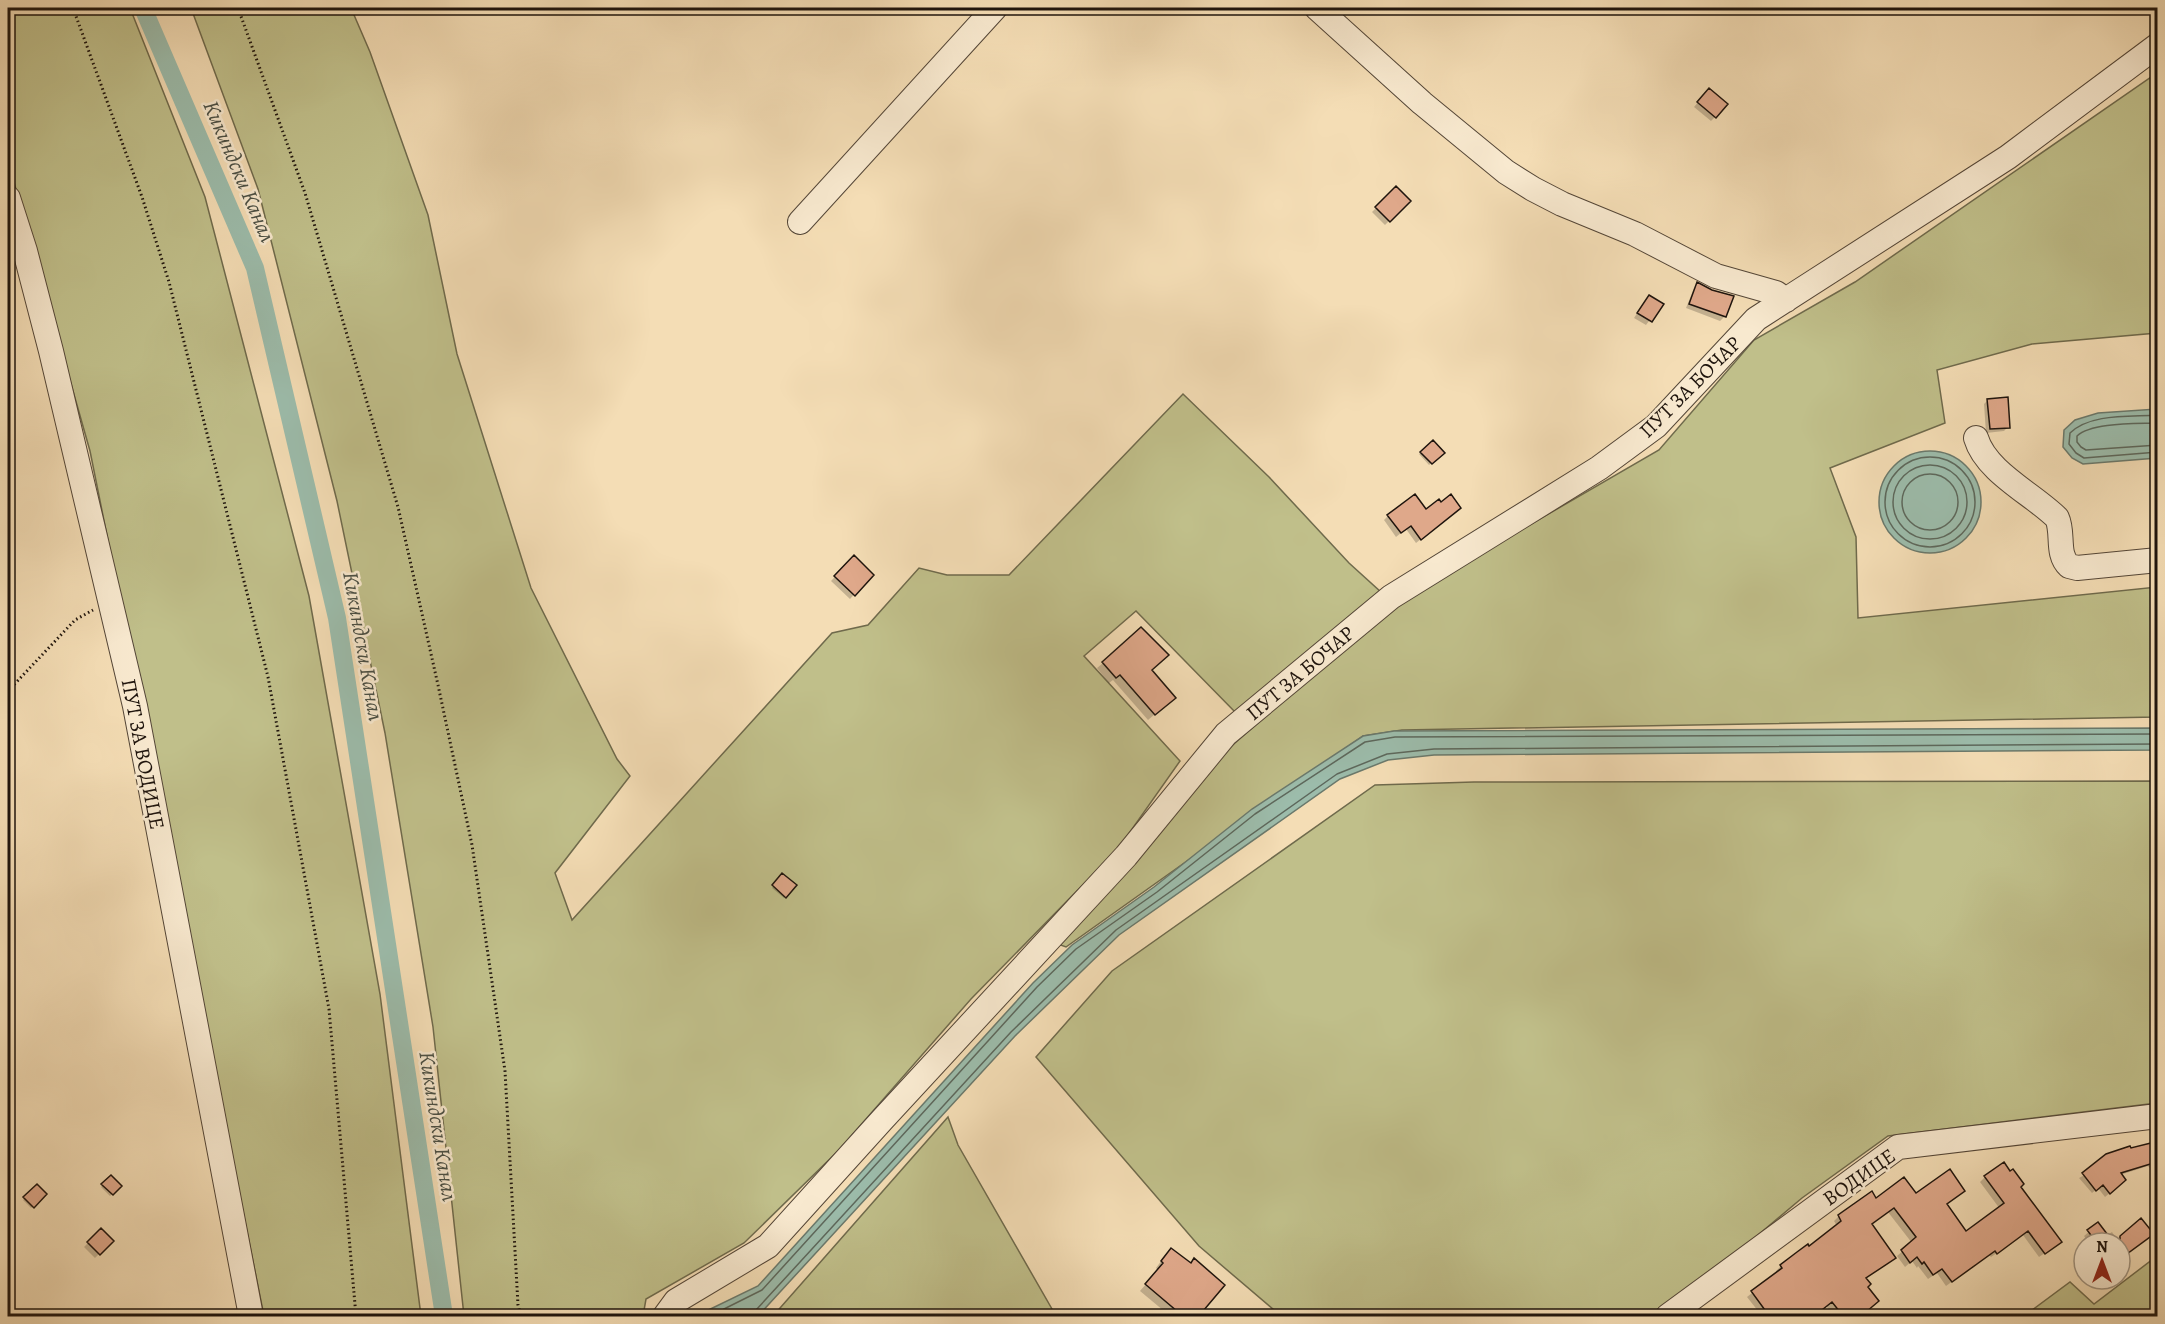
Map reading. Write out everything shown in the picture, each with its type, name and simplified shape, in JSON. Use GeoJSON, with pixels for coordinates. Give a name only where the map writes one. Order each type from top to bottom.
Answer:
{"type":"FeatureCollection","features":[{"type":"Feature","properties":{"kind":"street"},"geometry":{"type":"LineString","coordinates":[[800,222],[995,8]]}},
{"type":"Feature","properties":{"kind":"street"},"geometry":{"type":"LineString","coordinates":[[1317,8],[1422,103],[1506,172],[1533,189],[1562,204],[1635,234],[1716,276],[1776,293],[1786,300]]}},
{"type":"Feature","properties":{"kind":"street","name":"ПУТ ЗА БОЧАР"},"geometry":{"type":"LineString","coordinates":[[665,1317],[676,1301],[768,1246],[1126,856],[1227,734],[1391,597],[1599,468],[1656,426],[1756,319],[2008,157],[2157,45]]}},
{"type":"Feature","properties":{"kind":"street","name":"ПУТ ЗА ВОДИЦЕ"},"geometry":{"type":"LineString","coordinates":[[8,198],[25,251],[51,351],[135,706],[251,1317]]}},
{"type":"Feature","properties":{"kind":"street"},"geometry":{"type":"LineString","coordinates":[[1976,438],[1978,447],[1987,460],[2057,518],[2060,525],[2062,554],[2069,566],[2077,568],[2157,560]]}},
{"type":"Feature","properties":{"kind":"street","name":"ВОДИЦЕ"},"geometry":{"type":"LineString","coordinates":[[1668,1317],[1898,1147],[2157,1116]]}},
{"type":"Feature","properties":{"kind":"path"},"geometry":{"type":"LineString","coordinates":[[73,8],[142,197],[169,282],[268,676],[329,1009],[356,1317]]}},
{"type":"Feature","properties":{"kind":"path"},"geometry":{"type":"LineString","coordinates":[[238,8],[305,193],[398,507],[438,685],[472,845],[505,1071],[518,1305],[521,1317]]}},
{"type":"Feature","properties":{"kind":"path"},"geometry":{"type":"LineString","coordinates":[[8,691],[75,620],[91,611],[112,607]]}},
{"type":"Feature","properties":{"kind":"shaded area"},"geometry":{"type":"Polygon","coordinates":[[[8,8],[130,8],[205,197],[309,596],[380,994],[421,1316],[264,1316],[90,451],[8,161],[8,8]]]}},
{"type":"Feature","properties":{"kind":"shaded area"},"geometry":{"type":"Polygon","coordinates":[[[191,8],[351,8],[370,52],[428,215],[457,354],[531,588],[617,759],[630,776],[555,873],[572,920],[832,633],[868,625],[919,568],[947,575],[1009,575],[1183,394],[1269,477],[1349,563],[1382,593],[1236,713],[1136,611],[1084,656],[1180,761],[1118,849],[971,999],[838,1151],[744,1243],[646,1299],[643,1316],[464,1316],[433,1027],[385,733],[337,501],[258,189],[191,8]]]}},
{"type":"Feature","properties":{"kind":"shaded area"},"geometry":{"type":"Polygon","coordinates":[[[2157,73],[2157,333],[2032,344],[1937,370],[1945,423],[1830,468],[1856,537],[1858,618],[2157,587],[2157,717],[1402,730],[1363,736],[1066,947],[1055,943],[1219,757],[1379,617],[1519,531],[1659,450],[1754,340],[1855,282],[2157,73]]]}},
{"type":"Feature","properties":{"kind":"shaded area"},"geometry":{"type":"Polygon","coordinates":[[[2157,781],[2157,1103],[1888,1136],[1802,1198],[1662,1316],[1281,1316],[1199,1246],[1036,1057],[1112,971],[1375,785],[1474,782],[2157,781]]]}},
{"type":"Feature","properties":{"kind":"shaded area"},"geometry":{"type":"Polygon","coordinates":[[[948,1117],[958,1145],[1056,1316],[773,1316],[948,1117]]]}},
{"type":"Feature","properties":{"kind":"shaded area"},"geometry":{"type":"Polygon","coordinates":[[[2157,1256],[2157,1316],[2024,1316],[2070,1282],[2072,1291],[2080,1291],[2094,1304],[2111,1291],[2132,1291],[2132,1275],[2157,1256]]]}},
{"type":"Feature","properties":{"kind":"water"},"geometry":{"type":"Polygon","coordinates":[[[2157,409],[2157,458],[2083,464],[2072,458],[2063,447],[2064,430],[2075,420],[2098,413],[2157,409]]]}},
{"type":"Feature","properties":{"kind":"water"},"geometry":{"type":"Polygon","coordinates":[[[1930,451],[1949,455],[1966,466],[1977,483],[1981,502],[1977,521],[1966,538],[1949,549],[1930,553],[1911,549],[1894,538],[1883,521],[1879,502],[1883,483],[1894,466],[1911,455],[1930,451]]]}},
{"type":"Feature","properties":{"kind":"water"},"geometry":{"type":"Polygon","coordinates":[[[2157,728],[2157,750],[1434,755],[1388,760],[1340,779],[1119,935],[1015,1036],[758,1316],[696,1316],[758,1286],[1033,983],[1072,945],[1154,887],[1252,809],[1363,736],[1394,731],[2157,728]]]}},
{"type":"Feature","properties":{"kind":"building"},"geometry":{"type":"Polygon","coordinates":[[[1709,88],[1728,104],[1716,118],[1697,102],[1709,88]]]}},
{"type":"Feature","properties":{"kind":"building"},"geometry":{"type":"Polygon","coordinates":[[[1396,186],[1411,201],[1390,222],[1375,207],[1396,186]]]}},
{"type":"Feature","properties":{"kind":"building"},"geometry":{"type":"Polygon","coordinates":[[[1697,282],[1712,290],[1734,296],[1726,317],[1689,304],[1697,282]]]}},
{"type":"Feature","properties":{"kind":"building"},"geometry":{"type":"Polygon","coordinates":[[[1649,295],[1664,304],[1652,322],[1637,313],[1649,295]]]}},
{"type":"Feature","properties":{"kind":"building"},"geometry":{"type":"Polygon","coordinates":[[[2008,397],[2010,428],[1990,429],[1987,399],[2008,397]]]}},
{"type":"Feature","properties":{"kind":"building"},"geometry":{"type":"Polygon","coordinates":[[[1433,440],[1445,453],[1432,464],[1420,452],[1433,440]]]}},
{"type":"Feature","properties":{"kind":"building"},"geometry":{"type":"Polygon","coordinates":[[[1415,494],[1426,509],[1439,499],[1441,502],[1451,494],[1461,508],[1421,540],[1411,526],[1401,533],[1387,515],[1415,494]]]}},
{"type":"Feature","properties":{"kind":"building"},"geometry":{"type":"Polygon","coordinates":[[[854,555],[874,575],[855,596],[834,576],[854,555]]]}},
{"type":"Feature","properties":{"kind":"building"},"geometry":{"type":"Polygon","coordinates":[[[1141,627],[1169,655],[1152,670],[1176,698],[1155,715],[1120,675],[1116,678],[1102,662],[1141,627]]]}},
{"type":"Feature","properties":{"kind":"building"},"geometry":{"type":"Polygon","coordinates":[[[782,873],[797,885],[786,898],[772,885],[782,873]]]}},
{"type":"Feature","properties":{"kind":"building"},"geometry":{"type":"Polygon","coordinates":[[[2155,1142],[2157,1162],[2121,1173],[2126,1180],[2110,1194],[2103,1185],[2096,1191],[2082,1173],[2106,1154],[2130,1146],[2131,1148],[2155,1142]]]}},
{"type":"Feature","properties":{"kind":"building"},"geometry":{"type":"Polygon","coordinates":[[[2004,1162],[2010,1171],[2013,1169],[2024,1184],[2021,1187],[2062,1242],[2045,1254],[2028,1231],[1997,1254],[1995,1251],[1952,1282],[1942,1269],[1933,1275],[1924,1262],[1922,1264],[1917,1257],[1910,1263],[1901,1250],[1916,1237],[1894,1208],[1872,1224],[1896,1258],[1866,1278],[1871,1284],[1868,1287],[1879,1301],[1860,1317],[1844,1317],[1832,1302],[1813,1317],[1770,1317],[1751,1291],[1782,1268],[1780,1265],[1841,1221],[1838,1215],[1872,1191],[1876,1198],[1904,1177],[1916,1193],[1950,1169],[1965,1191],[1947,1204],[1966,1231],[2004,1203],[1984,1176],[2004,1162]]]}},
{"type":"Feature","properties":{"kind":"building"},"geometry":{"type":"Polygon","coordinates":[[[111,1175],[122,1186],[113,1195],[101,1184],[111,1175]]]}},
{"type":"Feature","properties":{"kind":"building"},"geometry":{"type":"Polygon","coordinates":[[[37,1184],[47,1194],[34,1208],[23,1197],[37,1184]]]}},
{"type":"Feature","properties":{"kind":"building"},"geometry":{"type":"Polygon","coordinates":[[[2141,1218],[2154,1234],[2132,1250],[2132,1231],[2126,1231],[2141,1218]]]}},
{"type":"Feature","properties":{"kind":"building"},"geometry":{"type":"Polygon","coordinates":[[[2098,1222],[2105,1231],[2088,1231],[2098,1222]]]}},
{"type":"Feature","properties":{"kind":"building"},"geometry":{"type":"Polygon","coordinates":[[[101,1228],[114,1241],[100,1255],[87,1242],[101,1228]]]}},
{"type":"Feature","properties":{"kind":"building"},"geometry":{"type":"Polygon","coordinates":[[[1171,1248],[1191,1263],[1194,1258],[1225,1285],[1198,1317],[1184,1317],[1145,1284],[1163,1263],[1161,1261],[1171,1248]]]}},
{"type":"Feature","properties":{"kind":"waterway","name":"Кикиндски Канал"},"geometry":{"type":"LineString","coordinates":[[143,8],[255,268],[337,618],[444,1316]]}}]}
